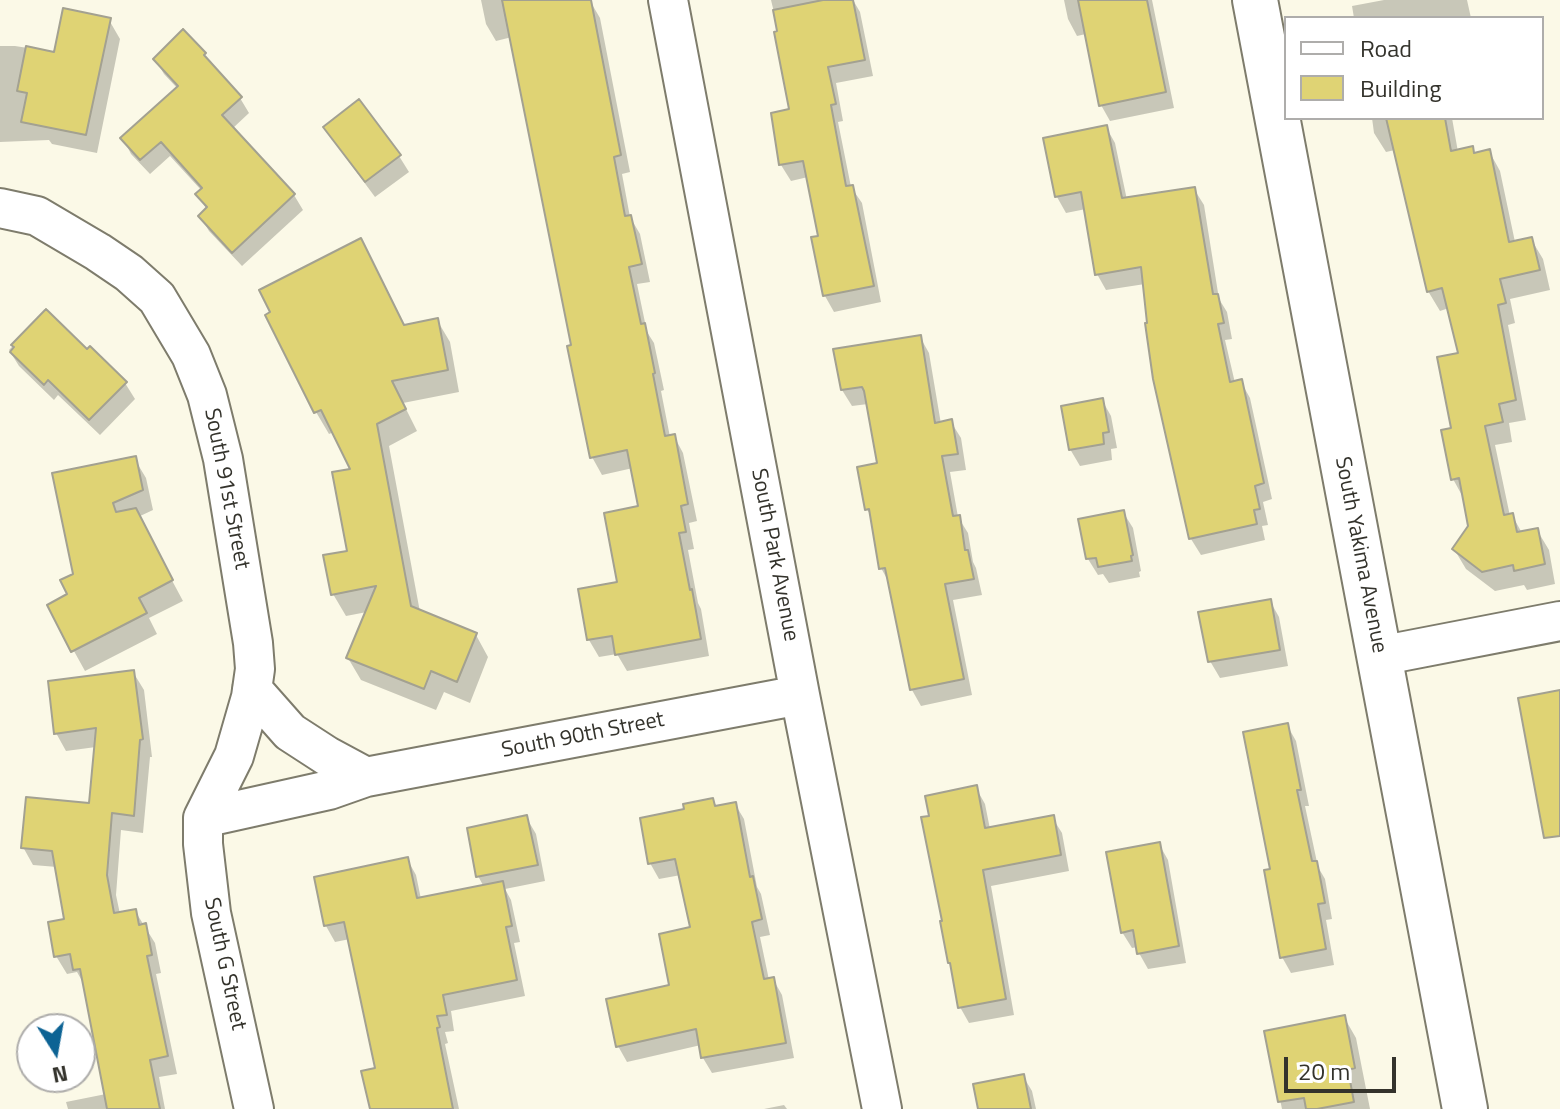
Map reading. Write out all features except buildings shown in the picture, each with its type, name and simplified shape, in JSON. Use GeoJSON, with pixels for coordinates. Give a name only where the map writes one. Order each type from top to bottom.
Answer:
{"type":"FeatureCollection","features":[{"type":"Feature","properties":{"kind":"main road","name":"South Yakima Avenue"},"geometry":{"type":"LineString","coordinates":[[1255,0],[1465,1109]]}},
{"type":"Feature","properties":{"kind":"street","name":"South Park Avenue"},"geometry":{"type":"LineString","coordinates":[[668,0],[882,1109]]}},
{"type":"Feature","properties":{"kind":"street","name":"South 91st Street"},"geometry":{"type":"LineString","coordinates":[[0,208],[37,216],[129,273],[157,298],[191,355],[207,395],[223,459],[255,669],[234,756],[203,818]]}},
{"type":"Feature","properties":{"kind":"street"},"geometry":{"type":"LineString","coordinates":[[1379,656],[1560,621]]}},
{"type":"Feature","properties":{"kind":"street"},"geometry":{"type":"LineString","coordinates":[[252,689],[290,732],[366,777]]}},
{"type":"Feature","properties":{"kind":"street","name":"South 90th Street"},"geometry":{"type":"LineString","coordinates":[[203,818],[329,790],[366,777],[800,695]]}},
{"type":"Feature","properties":{"kind":"street","name":"South G Street"},"geometry":{"type":"LineString","coordinates":[[203,818],[211,913],[254,1109]]}}]}
